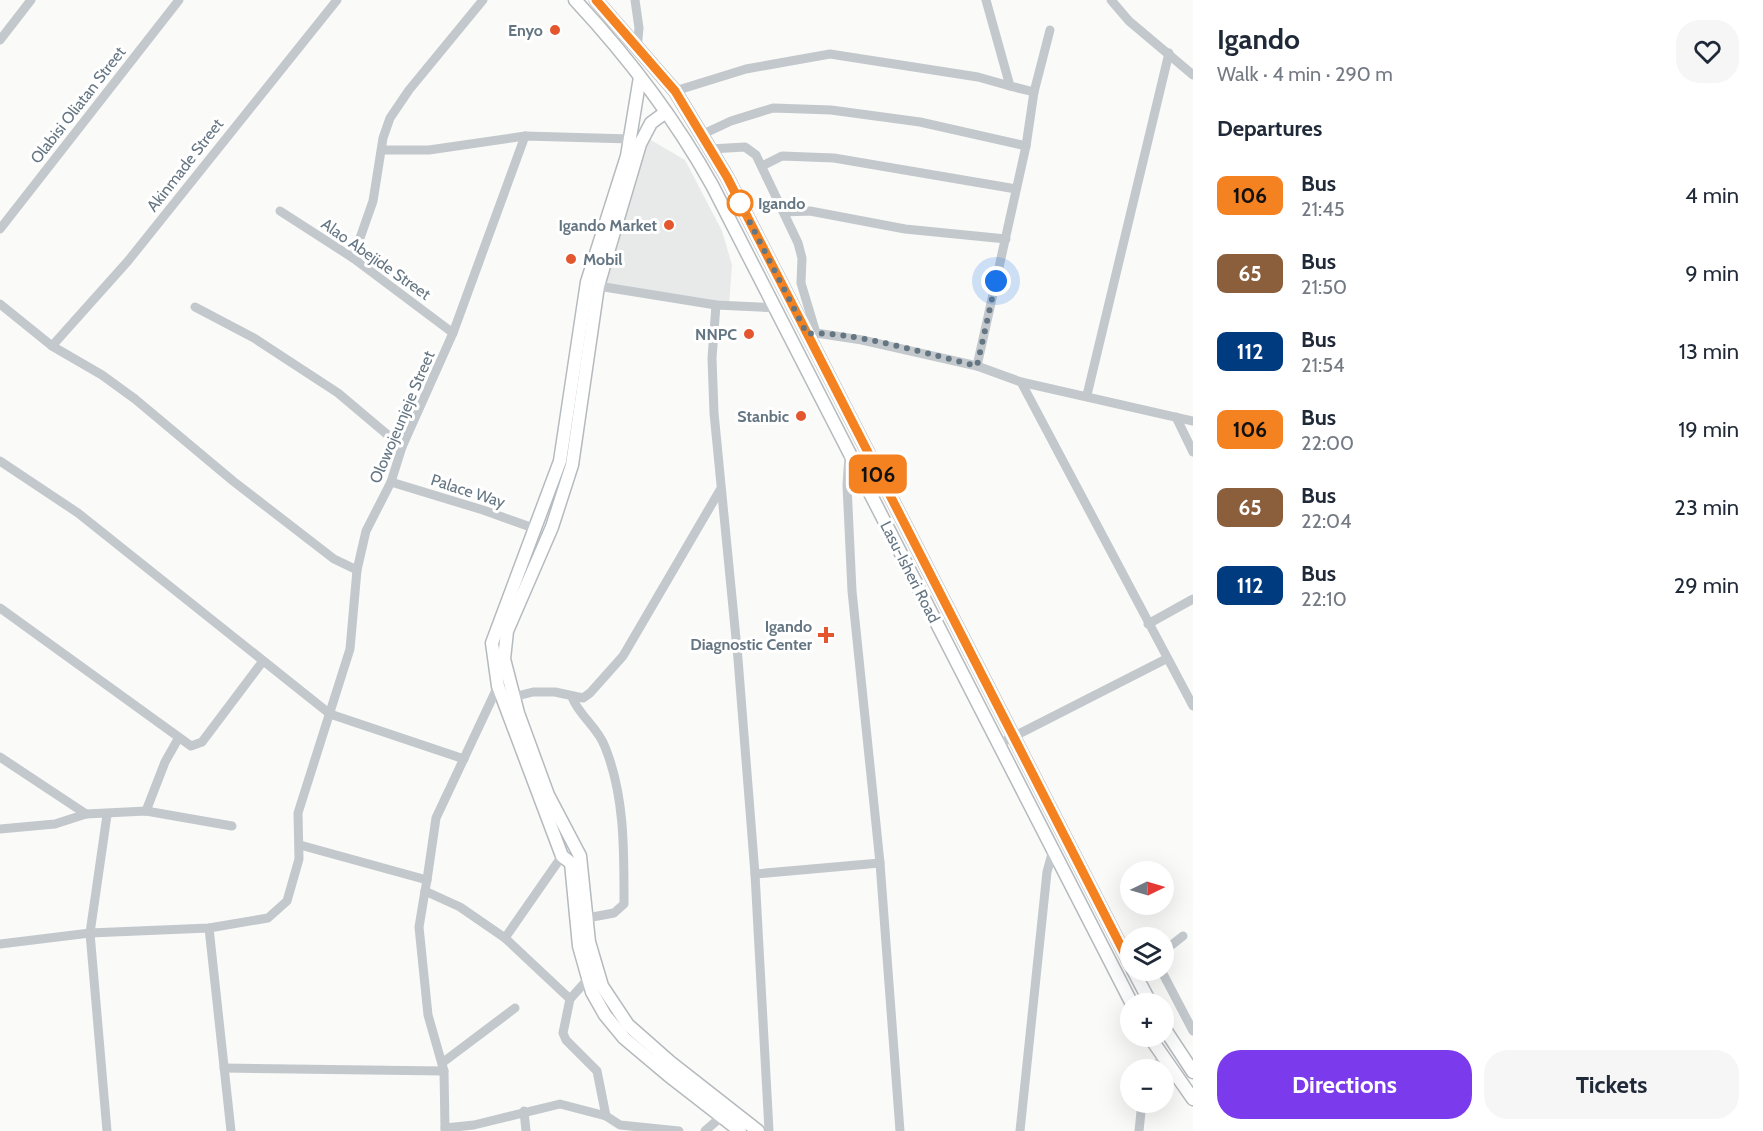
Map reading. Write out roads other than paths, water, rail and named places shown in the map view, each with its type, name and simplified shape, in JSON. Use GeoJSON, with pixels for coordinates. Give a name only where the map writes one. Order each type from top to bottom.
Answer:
{"type":"FeatureCollection","features":[{"type":"Feature","properties":{"kind":"main road","name":"Lasu-Isheri Road"},"geometry":{"type":"LineString","coordinates":[[575,0],[626,56],[683,134],[712,185],[1126,993]]}},
{"type":"Feature","properties":{"kind":"main road","name":"Lasu-Isheri Road"},"geometry":{"type":"LineString","coordinates":[[596,0],[637,50],[675,91],[710,149],[812,334],[1120,945]]}},
{"type":"Feature","properties":{"kind":"main road"},"geometry":{"type":"LineString","coordinates":[[640,77],[631,139],[587,282],[560,461],[536,529],[496,628],[492,659],[498,686],[562,856],[571,863],[579,946],[588,979],[605,1015],[624,1038],[740,1131]]}},
{"type":"Feature","properties":{"kind":"main road"},"geometry":{"type":"LineString","coordinates":[[666,112],[651,123],[640,144],[598,286],[572,465],[552,527],[507,632],[504,659],[513,697],[548,795],[580,855],[596,970],[616,1010],[670,1062],[758,1131]]}},
{"type":"Feature","properties":{"kind":"main road"},"geometry":{"type":"LineString","coordinates":[[1174,1043],[1192,1070]]}},
{"type":"Feature","properties":{"kind":"main road"},"geometry":{"type":"LineString","coordinates":[[1156,1047],[1193,1099]]}},
{"type":"Feature","properties":{"kind":"street"},"geometry":{"type":"LineString","coordinates":[[0,40],[32,0]]}},
{"type":"Feature","properties":{"kind":"street","name":"Olabisi Oliatan Street"},"geometry":{"type":"LineString","coordinates":[[0,230],[179,0]]}},
{"type":"Feature","properties":{"kind":"street","name":"Akinmade Street"},"geometry":{"type":"LineString","coordinates":[[52,346],[128,261],[337,0]]}},
{"type":"Feature","properties":{"kind":"street"},"geometry":{"type":"LineString","coordinates":[[354,258],[373,201],[383,138],[390,118],[416,81],[483,0]]}},
{"type":"Feature","properties":{"kind":"street"},"geometry":{"type":"LineString","coordinates":[[634,0],[639,28],[637,50]]}},
{"type":"Feature","properties":{"kind":"street"},"geometry":{"type":"LineString","coordinates":[[986,0],[1010,86]]}},
{"type":"Feature","properties":{"kind":"street"},"geometry":{"type":"LineString","coordinates":[[1111,0],[1129,21],[1193,75]]}},
{"type":"Feature","properties":{"kind":"street"},"geometry":{"type":"LineString","coordinates":[[977,366],[1026,146],[1034,92],[1050,30]]}},
{"type":"Feature","properties":{"kind":"street"},"geometry":{"type":"LineString","coordinates":[[1087,395],[1169,53]]}},
{"type":"Feature","properties":{"kind":"street"},"geometry":{"type":"LineString","coordinates":[[675,91],[746,69],[830,54],[978,76],[1034,92]]}},
{"type":"Feature","properties":{"kind":"street"},"geometry":{"type":"LineString","coordinates":[[701,135],[731,121],[773,108],[831,110],[920,122],[1026,146]]}},
{"type":"Feature","properties":{"kind":"street"},"geometry":{"type":"LineString","coordinates":[[382,150],[429,150],[525,136],[631,139]]}},
{"type":"Feature","properties":{"kind":"street","name":"Olowojeunjeje Street"},"geometry":{"type":"LineString","coordinates":[[0,944],[90,933],[209,928],[268,918],[283,908],[287,902],[300,845],[296,824],[298,813],[350,649],[357,570],[366,531],[391,482],[402,447],[453,333],[525,136]]}},
{"type":"Feature","properties":{"kind":"street"},"geometry":{"type":"LineString","coordinates":[[710,149],[745,147],[756,155],[784,212],[802,258],[801,283],[812,334],[862,340],[977,366],[1021,382],[1087,395],[1193,421]]}},
{"type":"Feature","properties":{"kind":"street"},"geometry":{"type":"LineString","coordinates":[[762,166],[782,156],[834,158],[1016,189]]}},
{"type":"Feature","properties":{"kind":"street","name":"Alao Abejide Street"},"geometry":{"type":"LineString","coordinates":[[280,211],[354,258],[453,333]]}},
{"type":"Feature","properties":{"kind":"street"},"geometry":{"type":"LineString","coordinates":[[784,212],[810,211],[905,229],[1006,239]]}},
{"type":"Feature","properties":{"kind":"street"},"geometry":{"type":"LineString","coordinates":[[598,286],[716,305],[777,308]]}},
{"type":"Feature","properties":{"kind":"street"},"geometry":{"type":"LineString","coordinates":[[0,304],[52,346],[117,385],[233,481],[334,559],[357,570]]}},
{"type":"Feature","properties":{"kind":"street"},"geometry":{"type":"LineString","coordinates":[[716,305],[712,358],[720,490],[727,530],[755,874],[769,1131]]}},
{"type":"Feature","properties":{"kind":"street"},"geometry":{"type":"LineString","coordinates":[[195,307],[254,338],[338,393],[402,447]]}},
{"type":"Feature","properties":{"kind":"street"},"geometry":{"type":"LineString","coordinates":[[1021,382],[1166,659],[1193,706]]}},
{"type":"Feature","properties":{"kind":"street"},"geometry":{"type":"LineString","coordinates":[[1176,417],[1193,452]]}},
{"type":"Feature","properties":{"kind":"street"},"geometry":{"type":"LineString","coordinates":[[849,455],[847,485],[852,591],[880,863],[900,1131]]}},
{"type":"Feature","properties":{"kind":"street"},"geometry":{"type":"LineString","coordinates":[[0,461],[78,513],[330,714],[464,759]]}},
{"type":"Feature","properties":{"kind":"street","name":"Palace Way"},"geometry":{"type":"LineString","coordinates":[[391,482],[536,529]]}},
{"type":"Feature","properties":{"kind":"street"},"geometry":{"type":"LineString","coordinates":[[513,697],[533,692],[555,692],[583,698],[590,693],[623,656],[720,490]]}},
{"type":"Feature","properties":{"kind":"street"},"geometry":{"type":"LineString","coordinates":[[1149,624],[1193,599]]}},
{"type":"Feature","properties":{"kind":"street"},"geometry":{"type":"LineString","coordinates":[[0,608],[190,746],[201,742],[263,661]]}},
{"type":"Feature","properties":{"kind":"street"},"geometry":{"type":"LineString","coordinates":[[999,744],[1166,659]]}},
{"type":"Feature","properties":{"kind":"street"},"geometry":{"type":"LineString","coordinates":[[498,686],[436,818],[419,927],[428,1015],[443,1067],[445,1130],[474,1125],[524,1111],[567,1104],[606,1116],[620,1125],[679,1131]]}},
{"type":"Feature","properties":{"kind":"street"},"geometry":{"type":"LineString","coordinates":[[572,697],[575,706],[596,730],[604,744],[615,782],[624,842],[624,904],[614,913],[587,918]]}},
{"type":"Feature","properties":{"kind":"street"},"geometry":{"type":"LineString","coordinates":[[146,811],[161,770],[178,739]]}},
{"type":"Feature","properties":{"kind":"street"},"geometry":{"type":"LineString","coordinates":[[0,757],[86,814]]}},
{"type":"Feature","properties":{"kind":"street"},"geometry":{"type":"LineString","coordinates":[[0,829],[55,824],[86,814],[107,815],[146,811],[232,826]]}},
{"type":"Feature","properties":{"kind":"street"},"geometry":{"type":"LineString","coordinates":[[106,1131],[90,933],[107,815]]}},
{"type":"Feature","properties":{"kind":"street"},"geometry":{"type":"LineString","coordinates":[[300,845],[427,880]]}},
{"type":"Feature","properties":{"kind":"street"},"geometry":{"type":"LineString","coordinates":[[1020,1131],[1047,872],[1053,850]]}},
{"type":"Feature","properties":{"kind":"street"},"geometry":{"type":"LineString","coordinates":[[506,938],[562,856]]}},
{"type":"Feature","properties":{"kind":"street"},"geometry":{"type":"LineString","coordinates":[[755,874],[880,863]]}},
{"type":"Feature","properties":{"kind":"street"},"geometry":{"type":"LineString","coordinates":[[425,891],[460,907],[506,938],[570,999]]}},
{"type":"Feature","properties":{"kind":"street"},"geometry":{"type":"LineString","coordinates":[[209,928],[231,1131]]}},
{"type":"Feature","properties":{"kind":"street"},"geometry":{"type":"LineString","coordinates":[[1174,943],[1182,936]]}},
{"type":"Feature","properties":{"kind":"street"},"geometry":{"type":"LineString","coordinates":[[588,979],[570,999],[563,1034],[597,1071],[606,1116]]}},
{"type":"Feature","properties":{"kind":"street"},"geometry":{"type":"LineString","coordinates":[[1167,981],[1193,1031]]}},
{"type":"Feature","properties":{"kind":"street"},"geometry":{"type":"LineString","coordinates":[[224,1068],[443,1067],[514,1008]]}},
{"type":"Feature","properties":{"kind":"street"},"geometry":{"type":"LineString","coordinates":[[524,1111],[526,1131]]}},
{"type":"Feature","properties":{"kind":"street"},"geometry":{"type":"LineString","coordinates":[[1139,1131],[1141,1113]]}},
{"type":"Feature","properties":{"kind":"street"},"geometry":{"type":"LineString","coordinates":[[705,1131],[720,1117]]}},
{"type":"Feature","properties":{"kind":"place","name":"Enyo"},"geometry":{"type":"Point","coordinates":[555,30]}},
{"type":"Feature","properties":{"kind":"place","name":"Igando"},"geometry":{"type":"Point","coordinates":[740,203]}},
{"type":"Feature","properties":{"kind":"place","name":"Igando Market"},"geometry":{"type":"Point","coordinates":[669,225]}},
{"type":"Feature","properties":{"kind":"place","name":"Mobil"},"geometry":{"type":"Point","coordinates":[571,259]}},
{"type":"Feature","properties":{"kind":"place","name":"NNPC"},"geometry":{"type":"Point","coordinates":[749,334]}},
{"type":"Feature","properties":{"kind":"place","name":"Stanbic"},"geometry":{"type":"Point","coordinates":[801,416]}},
{"type":"Feature","properties":{"kind":"place","name":"Igando Diagnostic Center"},"geometry":{"type":"Point","coordinates":[826,635]}}]}
